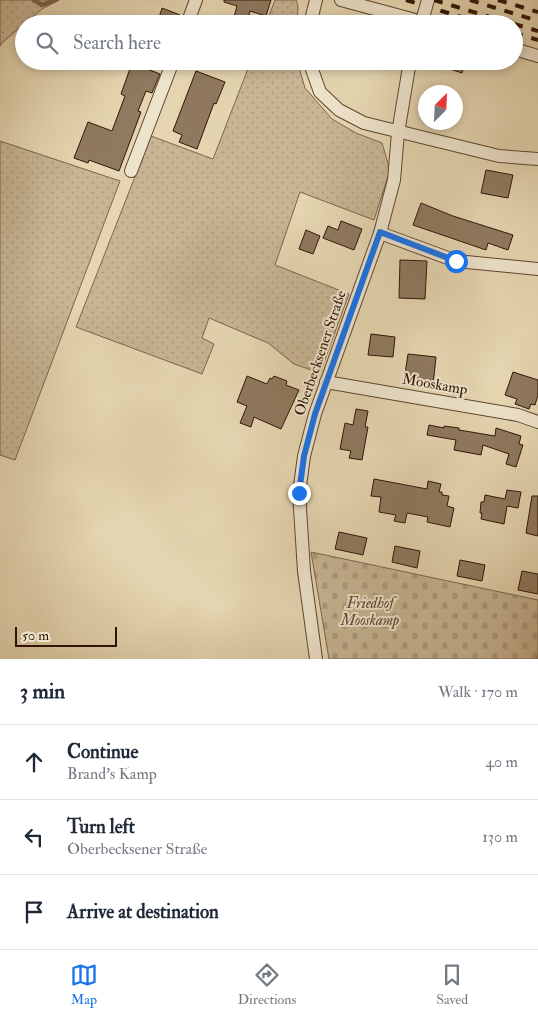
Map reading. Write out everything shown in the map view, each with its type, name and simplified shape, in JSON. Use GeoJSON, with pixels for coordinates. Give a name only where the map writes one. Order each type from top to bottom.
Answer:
{"type":"FeatureCollection","features":[{"type":"Feature","properties":{"kind":"street"},"geometry":{"type":"LineString","coordinates":[[190,15],[196,0]]}},
{"type":"Feature","properties":{"kind":"street"},"geometry":{"type":"LineString","coordinates":[[312,15],[316,0]]}},
{"type":"Feature","properties":{"kind":"street"},"geometry":{"type":"LineString","coordinates":[[341,0],[397,15]]}},
{"type":"Feature","properties":{"kind":"street"},"geometry":{"type":"LineString","coordinates":[[424,15],[428,0]]}},
{"type":"Feature","properties":{"kind":"street"},"geometry":{"type":"LineString","coordinates":[[523,52],[538,56]]}},
{"type":"Feature","properties":{"kind":"street"},"geometry":{"type":"LineString","coordinates":[[131,172],[170,70]]}},
{"type":"Feature","properties":{"kind":"street"},"geometry":{"type":"LineString","coordinates":[[312,70],[320,92],[339,110],[364,123],[499,156],[538,159]]}},
{"type":"Feature","properties":{"kind":"street","name":"Oberbecksener Straße"},"geometry":{"type":"LineString","coordinates":[[316,659],[304,571],[299,493],[304,456],[315,414],[380,232],[394,180],[398,132],[408,70]]}},
{"type":"Feature","properties":{"kind":"street"},"geometry":{"type":"LineString","coordinates":[[380,232],[456,261],[538,269]]}},
{"type":"Feature","properties":{"kind":"street","name":"Mooskamp"},"geometry":{"type":"LineString","coordinates":[[326,382],[518,414],[538,422]]}},
{"type":"Feature","properties":{"kind":"green space"},"geometry":{"type":"Polygon","coordinates":[[[0,0],[59,0],[35,15],[15,15],[15,32],[0,46],[0,0]]]}},
{"type":"Feature","properties":{"kind":"green space"},"geometry":{"type":"Polygon","coordinates":[[[275,0],[296,0],[298,15],[269,15],[275,0]]]}},
{"type":"Feature","properties":{"kind":"green space"},"geometry":{"type":"Polygon","coordinates":[[[248,70],[300,70],[305,88],[332,119],[356,133],[382,143],[390,170],[374,220],[300,192],[275,265],[349,294],[320,373],[294,364],[268,343],[209,318],[202,338],[214,344],[202,374],[76,327],[151,136],[213,159],[248,70]]]}},
{"type":"Feature","properties":{"kind":"green space"},"geometry":{"type":"Polygon","coordinates":[[[0,141],[120,181],[15,460],[0,455],[0,141]]]}},
{"type":"Feature","properties":{"kind":"green space","name":"Friedhof Mooskamp"},"geometry":{"type":"Polygon","coordinates":[[[311,552],[538,600],[538,659],[329,659],[311,552]]]}},
{"type":"Feature","properties":{"kind":"building"},"geometry":{"type":"Polygon","coordinates":[[[224,0],[271,0],[266,15],[250,11],[249,15],[234,15],[237,6],[224,2],[224,0]]]}},
{"type":"Feature","properties":{"kind":"building"},"geometry":{"type":"Polygon","coordinates":[[[162,8],[180,15],[160,15],[162,8]]]}},
{"type":"Feature","properties":{"kind":"building"},"geometry":{"type":"Polygon","coordinates":[[[130,70],[150,70],[160,74],[152,93],[146,91],[138,111],[141,112],[119,171],[89,160],[88,163],[74,158],[88,122],[112,131],[125,96],[121,94],[130,70]]]}},
{"type":"Feature","properties":{"kind":"building"},"geometry":{"type":"Polygon","coordinates":[[[196,71],[225,82],[216,104],[214,103],[197,149],[179,142],[182,135],[173,131],[196,71]]]}},
{"type":"Feature","properties":{"kind":"building"},"geometry":{"type":"Polygon","coordinates":[[[486,170],[513,175],[508,198],[481,193],[486,170]]]}},
{"type":"Feature","properties":{"kind":"building"},"geometry":{"type":"Polygon","coordinates":[[[421,203],[453,216],[513,235],[508,250],[488,243],[486,250],[413,225],[421,203]]]}},
{"type":"Feature","properties":{"kind":"building"},"geometry":{"type":"Polygon","coordinates":[[[341,221],[362,229],[354,250],[323,238],[328,226],[338,230],[341,221]]]}},
{"type":"Feature","properties":{"kind":"building"},"geometry":{"type":"Polygon","coordinates":[[[306,230],[320,236],[313,254],[299,249],[306,230]]]}},
{"type":"Feature","properties":{"kind":"building"},"geometry":{"type":"Polygon","coordinates":[[[400,260],[427,261],[425,299],[399,298],[400,260]]]}},
{"type":"Feature","properties":{"kind":"building"},"geometry":{"type":"Polygon","coordinates":[[[371,334],[395,337],[393,357],[368,355],[371,334]]]}},
{"type":"Feature","properties":{"kind":"building"},"geometry":{"type":"Polygon","coordinates":[[[408,354],[436,357],[433,385],[404,381],[408,354]]]}},
{"type":"Feature","properties":{"kind":"building"},"geometry":{"type":"Polygon","coordinates":[[[513,372],[538,380],[538,395],[535,405],[531,404],[529,409],[515,404],[517,399],[505,395],[513,372]]]}},
{"type":"Feature","properties":{"kind":"building"},"geometry":{"type":"Polygon","coordinates":[[[247,376],[267,384],[270,378],[272,379],[274,376],[287,381],[286,385],[299,390],[281,429],[254,417],[251,427],[240,423],[247,406],[237,402],[247,376]]]}},
{"type":"Feature","properties":{"kind":"building"},"geometry":{"type":"Polygon","coordinates":[[[356,409],[368,411],[365,427],[368,427],[362,460],[349,458],[351,451],[340,449],[345,423],[353,425],[356,409]]]}},
{"type":"Feature","properties":{"kind":"building"},"geometry":{"type":"Polygon","coordinates":[[[429,425],[459,428],[459,430],[495,436],[496,428],[521,436],[519,444],[523,445],[516,467],[506,464],[509,454],[483,445],[481,455],[454,450],[456,440],[427,435],[429,425]]]}},
{"type":"Feature","properties":{"kind":"building"},"geometry":{"type":"Polygon","coordinates":[[[374,479],[427,489],[428,481],[441,484],[439,492],[442,492],[442,495],[449,496],[447,506],[454,508],[450,527],[427,522],[428,517],[407,513],[405,523],[394,521],[396,515],[379,512],[381,497],[371,496],[374,479]]]}},
{"type":"Feature","properties":{"kind":"building"},"geometry":{"type":"Polygon","coordinates":[[[507,490],[521,492],[518,508],[507,506],[504,524],[481,519],[481,502],[484,502],[485,495],[505,499],[507,490]]]}},
{"type":"Feature","properties":{"kind":"building"},"geometry":{"type":"Polygon","coordinates":[[[532,496],[538,496],[538,536],[526,533],[532,496]]]}},
{"type":"Feature","properties":{"kind":"building"},"geometry":{"type":"Polygon","coordinates":[[[339,532],[367,538],[363,555],[335,549],[339,532]]]}},
{"type":"Feature","properties":{"kind":"building"},"geometry":{"type":"Polygon","coordinates":[[[395,546],[420,551],[417,568],[392,562],[395,546]]]}},
{"type":"Feature","properties":{"kind":"building"},"geometry":{"type":"Polygon","coordinates":[[[460,560],[485,565],[482,581],[457,576],[460,560]]]}},
{"type":"Feature","properties":{"kind":"building"},"geometry":{"type":"Polygon","coordinates":[[[522,571],[538,574],[538,594],[518,590],[522,571]]]}},
{"type":"Feature","properties":{"kind":"waterway"},"geometry":{"type":"LineString","coordinates":[[34,0],[42,5],[56,0]]}},
{"type":"Feature","properties":{"kind":"railway"},"geometry":{"type":"LineString","coordinates":[[406,0],[455,15]]}},
{"type":"Feature","properties":{"kind":"railway"},"geometry":{"type":"LineString","coordinates":[[434,0],[483,15]]}},
{"type":"Feature","properties":{"kind":"railway"},"geometry":{"type":"LineString","coordinates":[[470,0],[519,15]]}},
{"type":"Feature","properties":{"kind":"railway"},"geometry":{"type":"LineString","coordinates":[[498,0],[538,12]]}},
{"type":"Feature","properties":{"kind":"railway"},"geometry":{"type":"LineString","coordinates":[[523,16],[538,21]]}},
{"type":"Feature","properties":{"kind":"railway"},"geometry":{"type":"LineString","coordinates":[[523,27],[538,31]]}},
{"type":"Feature","properties":{"kind":"railway"},"geometry":{"type":"LineString","coordinates":[[523,36],[538,40]]}},
{"type":"Feature","properties":{"kind":"route"},"geometry":{"type":"LineString","coordinates":[[299,493],[304,456],[315,414],[380,232],[456,261]]}}]}
